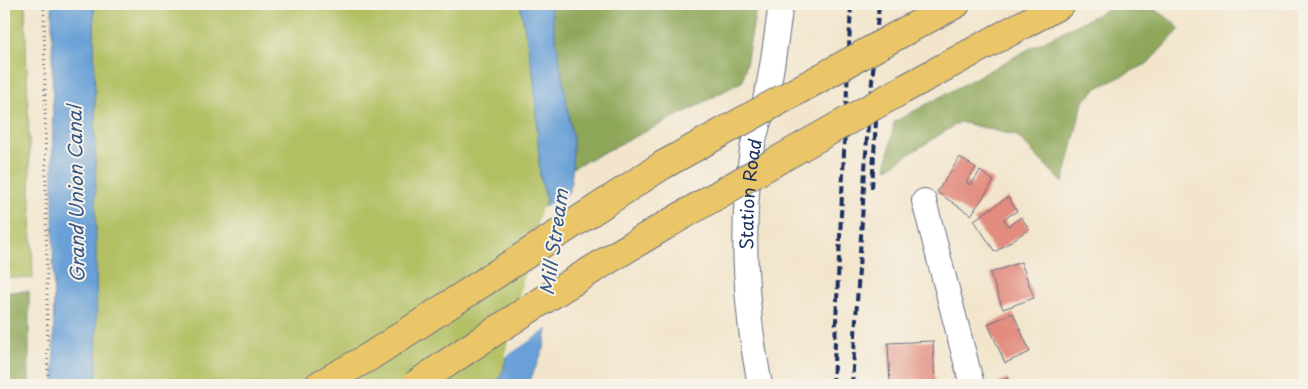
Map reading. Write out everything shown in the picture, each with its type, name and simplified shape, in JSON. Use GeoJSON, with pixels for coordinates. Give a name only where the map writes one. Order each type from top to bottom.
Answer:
{"type":"FeatureCollection","features":[{"type":"Feature","properties":{"kind":"highway"},"geometry":{"type":"LineString","coordinates":[[319,385],[368,357],[663,165],[956,4]]}},
{"type":"Feature","properties":{"kind":"highway"},"geometry":{"type":"LineString","coordinates":[[415,385],[482,339],[698,205],[904,89],[1061,4]]}},
{"type":"Feature","properties":{"kind":"highway"},"geometry":{"type":"LineString","coordinates":[[331,385],[368,357]]}},
{"type":"Feature","properties":{"kind":"street","name":"Station Road"},"geometry":{"type":"LineString","coordinates":[[760,385],[749,311],[746,246],[748,194],[752,150],[769,84],[781,4]]}},
{"type":"Feature","properties":{"kind":"street"},"geometry":{"type":"LineString","coordinates":[[924,201],[972,385]]}},
{"type":"Feature","properties":{"kind":"path"},"geometry":{"type":"LineString","coordinates":[[44,4],[48,385]]}},
{"type":"Feature","properties":{"kind":"green space"},"geometry":{"type":"Polygon","coordinates":[[[4,4],[25,4],[33,279],[4,277],[4,4]]]}},
{"type":"Feature","properties":{"kind":"green space"},"geometry":{"type":"Polygon","coordinates":[[[94,4],[520,4],[534,79],[540,176],[546,200],[503,371],[495,385],[97,385],[94,4]]]}},
{"type":"Feature","properties":{"kind":"green space"},"geometry":{"type":"Polygon","coordinates":[[[550,4],[757,4],[743,81],[572,168],[573,141],[550,4]]]}},
{"type":"Feature","properties":{"kind":"green space"},"geometry":{"type":"Polygon","coordinates":[[[1118,4],[1137,5],[1152,9],[1166,17],[1180,29],[1147,64],[1097,88],[1083,102],[1063,183],[1017,136],[960,122],[886,169],[894,122],[1040,43],[1118,4]]]}},
{"type":"Feature","properties":{"kind":"green space"},"geometry":{"type":"Polygon","coordinates":[[[29,291],[29,385],[4,385],[4,292],[29,291]]]}},
{"type":"Feature","properties":{"kind":"water","name":"Grand Union Canal"},"geometry":{"type":"Polygon","coordinates":[[[52,4],[94,4],[97,385],[54,385],[52,4]]]}},
{"type":"Feature","properties":{"kind":"water","name":"Mill Stream"},"geometry":{"type":"Polygon","coordinates":[[[520,4],[550,4],[573,141],[572,174],[544,348],[528,385],[495,385],[503,371],[546,200],[540,176],[534,79],[520,4]]]}},
{"type":"Feature","properties":{"kind":"pier"},"geometry":{"type":"Polygon","coordinates":[[[574,190],[550,327],[504,358],[541,209],[574,190]]]}},
{"type":"Feature","properties":{"kind":"building"},"geometry":{"type":"Polygon","coordinates":[[[960,157],[976,168],[966,182],[971,185],[980,171],[994,181],[971,215],[937,192],[960,157]]]}},
{"type":"Feature","properties":{"kind":"building"},"geometry":{"type":"Polygon","coordinates":[[[1008,197],[1017,211],[1004,219],[1008,226],[1021,217],[1029,229],[995,252],[974,220],[1008,197]]]}},
{"type":"Feature","properties":{"kind":"building"},"geometry":{"type":"Polygon","coordinates":[[[1021,262],[1034,298],[1003,309],[990,273],[1021,262]]]}},
{"type":"Feature","properties":{"kind":"building"},"geometry":{"type":"Polygon","coordinates":[[[1013,313],[1030,352],[1005,363],[988,324],[1013,313]]]}},
{"type":"Feature","properties":{"kind":"building"},"geometry":{"type":"Polygon","coordinates":[[[933,341],[935,385],[890,385],[888,343],[933,341]]]}},
{"type":"Feature","properties":{"kind":"building"},"geometry":{"type":"Polygon","coordinates":[[[1007,378],[1011,385],[993,385],[1007,378]]]}},
{"type":"Feature","properties":{"kind":"railway"},"geometry":{"type":"LineString","coordinates":[[833,385],[851,4]]}},
{"type":"Feature","properties":{"kind":"railway"},"geometry":{"type":"LineString","coordinates":[[852,385],[867,137],[879,4]]}},
{"type":"Feature","properties":{"kind":"railway"},"geometry":{"type":"LineString","coordinates":[[872,188],[876,121]]}}]}
